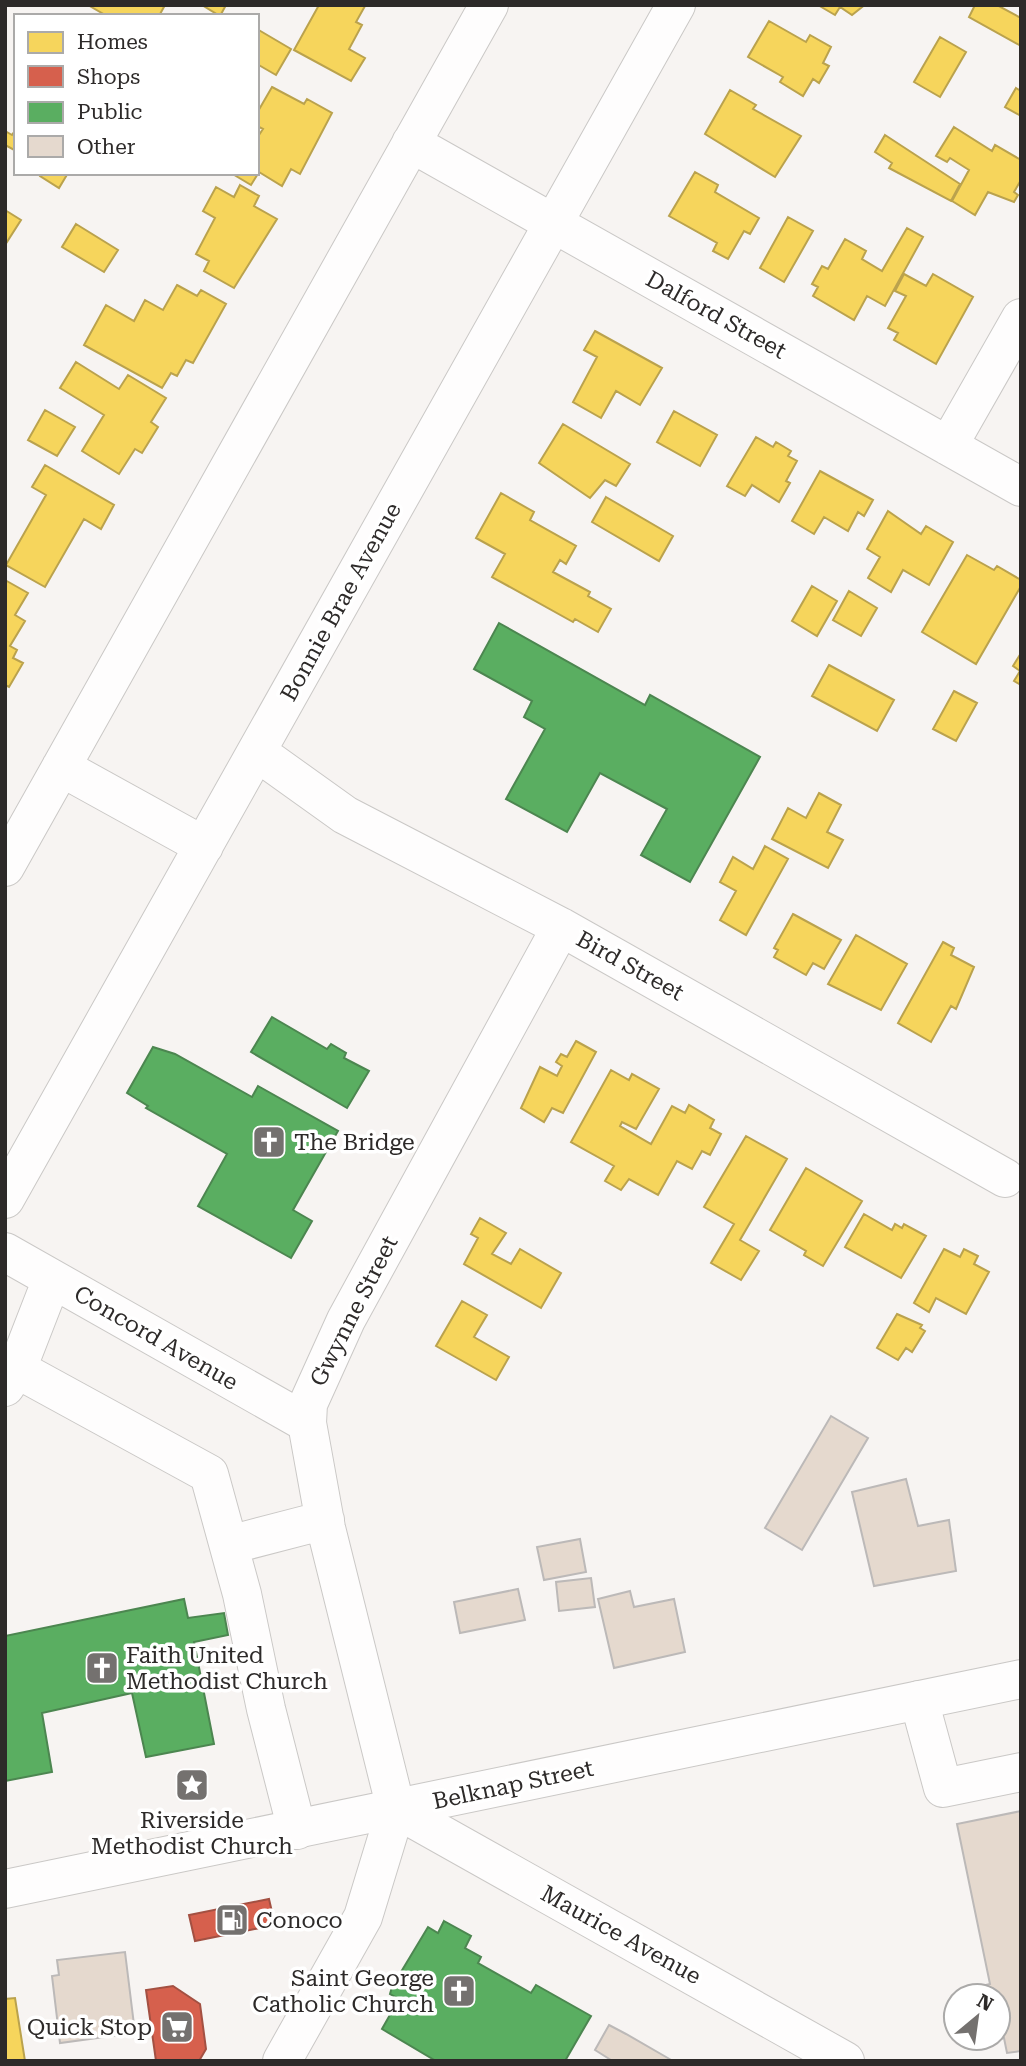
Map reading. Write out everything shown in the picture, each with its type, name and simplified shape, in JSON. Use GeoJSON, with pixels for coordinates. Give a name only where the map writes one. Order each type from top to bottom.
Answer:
{"type":"FeatureCollection","features":[{"type":"Feature","properties":{"kind":"street"},"geometry":{"type":"LineString","coordinates":[[5,867],[489,5]]}},
{"type":"Feature","properties":{"kind":"street","name":"Bonnie Brae Avenue"},"geometry":{"type":"LineString","coordinates":[[5,1199],[676,5]]}},
{"type":"Feature","properties":{"kind":"street","name":"Dalford Street"},"geometry":{"type":"LineString","coordinates":[[411,143],[1021,487]]}},
{"type":"Feature","properties":{"kind":"street"},"geometry":{"type":"LineString","coordinates":[[948,446],[1021,318]]}},
{"type":"Feature","properties":{"kind":"street","name":"Bird Street"},"geometry":{"type":"LineString","coordinates":[[257,752],[345,815],[561,927],[1005,1178]]}},
{"type":"Feature","properties":{"kind":"street"},"geometry":{"type":"LineString","coordinates":[[61,767],[204,846]]}},
{"type":"Feature","properties":{"kind":"street","name":"Gwynne Street"},"geometry":{"type":"LineString","coordinates":[[396,1810],[325,1520],[307,1423],[308,1404],[345,1320],[561,927]]}},
{"type":"Feature","properties":{"kind":"street","name":"Concord Avenue"},"geometry":{"type":"LineString","coordinates":[[5,1252],[307,1423]]}},
{"type":"Feature","properties":{"kind":"street"},"geometry":{"type":"LineString","coordinates":[[52,1279],[11,1378],[209,1474],[229,1545],[297,1830]]}},
{"type":"Feature","properties":{"kind":"street"},"geometry":{"type":"LineString","coordinates":[[229,1545],[325,1520]]}},
{"type":"Feature","properties":{"kind":"street","name":"Belknap Street"},"geometry":{"type":"LineString","coordinates":[[5,1889],[1021,1679]]}},
{"type":"Feature","properties":{"kind":"street"},"geometry":{"type":"LineString","coordinates":[[919,1700],[943,1787],[1021,1772]]}},
{"type":"Feature","properties":{"kind":"street"},"geometry":{"type":"LineString","coordinates":[[282,2061],[363,1917],[396,1810]]}},
{"type":"Feature","properties":{"kind":"street","name":"Maurice Avenue"},"geometry":{"type":"LineString","coordinates":[[396,1810],[845,2061]]}},
{"type":"Feature","properties":{"kind":"building: Homes"},"geometry":{"type":"Polygon","coordinates":[[[88,5],[165,5],[160,14],[104,14],[88,5]]]}},
{"type":"Feature","properties":{"kind":"building: Homes"},"geometry":{"type":"Polygon","coordinates":[[[202,5],[226,5],[221,14],[202,5]]]}},
{"type":"Feature","properties":{"kind":"building: Homes"},"geometry":{"type":"Polygon","coordinates":[[[319,5],[365,6],[356,22],[362,25],[349,49],[365,58],[351,81],[294,50],[319,5]]]}},
{"type":"Feature","properties":{"kind":"building: Homes"},"geometry":{"type":"Polygon","coordinates":[[[818,5],[862,7],[852,15],[840,7],[835,15],[818,5]]]}},
{"type":"Feature","properties":{"kind":"building: Homes"},"geometry":{"type":"Polygon","coordinates":[[[975,5],[997,5],[1021,18],[1021,46],[969,17],[975,5]]]}},
{"type":"Feature","properties":{"kind":"building: Homes"},"geometry":{"type":"Polygon","coordinates":[[[769,21],[806,42],[810,35],[831,47],[823,63],[829,66],[819,83],[813,79],[803,96],[780,82],[783,77],[748,57],[769,21]]]}},
{"type":"Feature","properties":{"kind":"building: Homes"},"geometry":{"type":"Polygon","coordinates":[[[259,30],[291,49],[276,75],[259,65],[259,30]]]}},
{"type":"Feature","properties":{"kind":"building: Homes"},"geometry":{"type":"Polygon","coordinates":[[[940,37],[966,52],[940,97],[914,82],[940,37]]]}},
{"type":"Feature","properties":{"kind":"building: Homes"},"geometry":{"type":"Polygon","coordinates":[[[272,87],[304,104],[307,99],[332,113],[300,174],[291,169],[282,186],[259,172],[259,135],[263,129],[259,127],[259,110],[272,87]]]}},
{"type":"Feature","properties":{"kind":"building: Homes"},"geometry":{"type":"Polygon","coordinates":[[[1016,88],[1021,91],[1021,116],[1005,107],[1016,88]]]}},
{"type":"Feature","properties":{"kind":"building: Homes"},"geometry":{"type":"Polygon","coordinates":[[[730,90],[756,105],[753,109],[801,136],[775,177],[705,134],[730,90]]]}},
{"type":"Feature","properties":{"kind":"building: Homes"},"geometry":{"type":"Polygon","coordinates":[[[954,127],[992,151],[995,145],[1021,160],[1021,180],[1014,192],[1018,195],[1014,202],[988,192],[975,215],[952,201],[969,170],[950,158],[947,162],[936,156],[954,127]]]}},
{"type":"Feature","properties":{"kind":"building: Homes"},"geometry":{"type":"Polygon","coordinates":[[[5,131],[12,135],[14,132],[14,150],[5,145],[5,131]]]}},
{"type":"Feature","properties":{"kind":"building: Homes"},"geometry":{"type":"Polygon","coordinates":[[[885,135],[960,184],[951,201],[889,168],[892,163],[875,152],[885,135]]]}},
{"type":"Feature","properties":{"kind":"building: Homes"},"geometry":{"type":"Polygon","coordinates":[[[695,172],[718,185],[715,192],[759,218],[750,234],[744,231],[728,259],[713,251],[717,243],[669,216],[695,172]]]}},
{"type":"Feature","properties":{"kind":"building: Homes"},"geometry":{"type":"Polygon","coordinates":[[[40,175],[67,175],[59,188],[40,175]]]}},
{"type":"Feature","properties":{"kind":"building: Homes"},"geometry":{"type":"Polygon","coordinates":[[[234,175],[257,175],[251,185],[234,175]]]}},
{"type":"Feature","properties":{"kind":"building: Homes"},"geometry":{"type":"Polygon","coordinates":[[[240,185],[259,196],[254,206],[277,219],[234,288],[204,271],[209,261],[196,254],[215,218],[203,211],[216,187],[234,197],[240,185]]]}},
{"type":"Feature","properties":{"kind":"building: Homes"},"geometry":{"type":"Polygon","coordinates":[[[5,210],[21,220],[5,245],[5,210]]]}},
{"type":"Feature","properties":{"kind":"building: Homes"},"geometry":{"type":"Polygon","coordinates":[[[788,217],[813,231],[784,282],[760,268],[788,217]]]}},
{"type":"Feature","properties":{"kind":"building: Homes"},"geometry":{"type":"Polygon","coordinates":[[[76,224],[118,250],[104,272],[62,247],[76,224]]]}},
{"type":"Feature","properties":{"kind":"building: Homes"},"geometry":{"type":"Polygon","coordinates":[[[907,228],[923,237],[885,306],[867,296],[854,320],[813,296],[818,287],[812,284],[822,266],[828,269],[845,239],[866,251],[862,259],[882,271],[907,228]]]}},
{"type":"Feature","properties":{"kind":"building: Homes"},"geometry":{"type":"Polygon","coordinates":[[[904,274],[926,286],[933,274],[973,297],[936,364],[894,340],[898,333],[888,328],[906,296],[895,291],[904,274]]]}},
{"type":"Feature","properties":{"kind":"building: Homes"},"geometry":{"type":"Polygon","coordinates":[[[177,285],[197,296],[201,290],[226,304],[193,363],[186,360],[177,376],[171,373],[162,388],[84,345],[106,305],[134,321],[145,300],[163,310],[177,285]]]}},
{"type":"Feature","properties":{"kind":"building: Homes"},"geometry":{"type":"Polygon","coordinates":[[[595,331],[662,368],[640,405],[616,391],[601,418],[573,402],[597,357],[584,350],[595,331]]]}},
{"type":"Feature","properties":{"kind":"building: Homes"},"geometry":{"type":"Polygon","coordinates":[[[76,362],[119,389],[128,375],[166,398],[151,422],[158,427],[142,453],[135,449],[119,474],[82,451],[104,415],[60,388],[76,362]]]}},
{"type":"Feature","properties":{"kind":"building: Homes"},"geometry":{"type":"Polygon","coordinates":[[[45,410],[75,427],[57,456],[28,440],[45,410]]]}},
{"type":"Feature","properties":{"kind":"building: Homes"},"geometry":{"type":"Polygon","coordinates":[[[674,411],[717,435],[700,466],[657,442],[674,411]]]}},
{"type":"Feature","properties":{"kind":"building: Homes"},"geometry":{"type":"Polygon","coordinates":[[[563,424],[630,464],[616,486],[605,480],[590,498],[539,463],[563,424]]]}},
{"type":"Feature","properties":{"kind":"building: Homes"},"geometry":{"type":"Polygon","coordinates":[[[756,437],[773,447],[776,442],[791,451],[788,456],[797,461],[786,481],[790,483],[779,502],[752,485],[745,496],[727,486],[756,437]]]}},
{"type":"Feature","properties":{"kind":"building: Homes"},"geometry":{"type":"Polygon","coordinates":[[[45,465],[114,505],[101,529],[84,519],[45,587],[6,565],[46,495],[32,487],[45,465]]]}},
{"type":"Feature","properties":{"kind":"building: Homes"},"geometry":{"type":"Polygon","coordinates":[[[820,471],[873,500],[864,516],[858,512],[848,531],[824,517],[814,534],[792,521],[820,471]]]}},
{"type":"Feature","properties":{"kind":"building: Homes"},"geometry":{"type":"Polygon","coordinates":[[[501,493],[534,512],[530,520],[576,546],[566,564],[560,560],[553,572],[590,592],[588,596],[611,609],[598,632],[575,619],[573,622],[492,577],[505,554],[476,538],[501,493]]]}},
{"type":"Feature","properties":{"kind":"building: Homes"},"geometry":{"type":"Polygon","coordinates":[[[606,497],[673,536],[659,561],[592,522],[606,497]]]}},
{"type":"Feature","properties":{"kind":"building: Homes"},"geometry":{"type":"Polygon","coordinates":[[[888,511],[921,534],[926,526],[953,542],[929,585],[903,570],[891,592],[868,578],[880,557],[867,549],[888,511]]]}},
{"type":"Feature","properties":{"kind":"building: Homes"},"geometry":{"type":"Polygon","coordinates":[[[967,555],[994,570],[997,566],[1021,580],[1021,586],[976,664],[922,632],[967,555]]]}},
{"type":"Feature","properties":{"kind":"building: Homes"},"geometry":{"type":"Polygon","coordinates":[[[5,580],[28,593],[15,615],[25,621],[10,646],[17,650],[13,658],[23,663],[9,687],[5,685],[5,580]]]}},
{"type":"Feature","properties":{"kind":"building: Homes"},"geometry":{"type":"Polygon","coordinates":[[[812,586],[837,601],[817,636],[792,621],[812,586]]]}},
{"type":"Feature","properties":{"kind":"building: Homes"},"geometry":{"type":"Polygon","coordinates":[[[849,591],[877,608],[861,636],[833,620],[849,591]]]}},
{"type":"Feature","properties":{"kind":"building: Homes"},"geometry":{"type":"Polygon","coordinates":[[[1021,653],[1021,685],[1014,681],[1020,671],[1013,666],[1021,653]]]}},
{"type":"Feature","properties":{"kind":"building: Homes"},"geometry":{"type":"Polygon","coordinates":[[[829,665],[894,700],[877,731],[812,696],[829,665]]]}},
{"type":"Feature","properties":{"kind":"building: Homes"},"geometry":{"type":"Polygon","coordinates":[[[954,691],[977,703],[956,741],[933,729],[954,691]]]}},
{"type":"Feature","properties":{"kind":"building: Homes"},"geometry":{"type":"Polygon","coordinates":[[[819,793],[841,805],[827,832],[843,840],[828,868],[772,839],[788,808],[806,818],[819,793]]]}},
{"type":"Feature","properties":{"kind":"building: Homes"},"geometry":{"type":"Polygon","coordinates":[[[765,846],[788,859],[746,935],[720,920],[736,891],[720,882],[733,857],[753,869],[765,846]]]}},
{"type":"Feature","properties":{"kind":"building: Homes"},"geometry":{"type":"Polygon","coordinates":[[[793,914],[841,940],[824,969],[813,963],[806,975],[774,957],[778,950],[774,948],[793,914]]]}},
{"type":"Feature","properties":{"kind":"building: Homes"},"geometry":{"type":"Polygon","coordinates":[[[856,935],[907,964],[881,1010],[828,984],[856,935]]]}},
{"type":"Feature","properties":{"kind":"building: Homes"},"geometry":{"type":"Polygon","coordinates":[[[943,942],[954,948],[951,955],[974,967],[956,1009],[951,1006],[931,1042],[898,1023],[943,942]]]}},
{"type":"Feature","properties":{"kind":"building: Homes"},"geometry":{"type":"Polygon","coordinates":[[[576,1041],[596,1052],[563,1113],[552,1108],[544,1122],[521,1108],[540,1067],[557,1076],[562,1066],[556,1062],[561,1054],[567,1057],[576,1041]]]}},
{"type":"Feature","properties":{"kind":"building: Homes"},"geometry":{"type":"Polygon","coordinates":[[[611,1070],[629,1080],[632,1074],[659,1089],[636,1129],[622,1122],[620,1126],[651,1144],[672,1106],[685,1113],[689,1105],[714,1120],[710,1128],[721,1134],[710,1155],[702,1151],[692,1169],[677,1161],[658,1195],[629,1179],[621,1190],[605,1181],[614,1166],[571,1142],[611,1070]]]}},
{"type":"Feature","properties":{"kind":"building: Homes"},"geometry":{"type":"Polygon","coordinates":[[[746,1136],[787,1159],[740,1240],[759,1251],[741,1280],[711,1263],[734,1224],[704,1207],[746,1136]]]}},
{"type":"Feature","properties":{"kind":"building: Homes"},"geometry":{"type":"Polygon","coordinates":[[[806,1168],[862,1201],[823,1266],[804,1255],[806,1251],[770,1230],[806,1168]]]}},
{"type":"Feature","properties":{"kind":"building: Homes"},"geometry":{"type":"Polygon","coordinates":[[[864,1214],[892,1230],[895,1224],[902,1228],[904,1224],[926,1236],[901,1278],[845,1247],[864,1214]]]}},
{"type":"Feature","properties":{"kind":"building: Homes"},"geometry":{"type":"Polygon","coordinates":[[[480,1218],[506,1233],[492,1254],[511,1264],[520,1249],[561,1273],[541,1308],[464,1264],[478,1238],[471,1234],[480,1218]]]}},
{"type":"Feature","properties":{"kind":"building: Homes"},"geometry":{"type":"Polygon","coordinates":[[[944,1249],[960,1257],[964,1249],[978,1256],[974,1264],[989,1272],[966,1314],[936,1298],[929,1312],[914,1303],[944,1249]]]}},
{"type":"Feature","properties":{"kind":"building: Homes"},"geometry":{"type":"Polygon","coordinates":[[[462,1301],[487,1315],[474,1337],[509,1357],[496,1380],[436,1346],[462,1301]]]}},
{"type":"Feature","properties":{"kind":"building: Homes"},"geometry":{"type":"Polygon","coordinates":[[[897,1314],[922,1325],[920,1328],[925,1331],[912,1352],[906,1348],[898,1360],[877,1348],[897,1314]]]}},
{"type":"Feature","properties":{"kind":"building: Homes"},"geometry":{"type":"Polygon","coordinates":[[[15,1998],[25,2061],[5,2061],[5,1999],[15,1998]]]}},
{"type":"Feature","properties":{"kind":"building: Shops","name":"Conoco"},"geometry":{"type":"Polygon","coordinates":[[[269,1899],[275,1925],[195,1941],[189,1915],[269,1899]]]}},
{"type":"Feature","properties":{"kind":"building: Shops","name":"Quick Stop"},"geometry":{"type":"Polygon","coordinates":[[[173,1986],[200,2004],[206,2049],[199,2061],[156,2061],[146,1990],[173,1986]]]}},
{"type":"Feature","properties":{"kind":"building: Public"},"geometry":{"type":"Polygon","coordinates":[[[499,623],[645,705],[650,695],[760,757],[690,882],[641,855],[667,809],[600,773],[567,832],[506,799],[545,729],[524,717],[532,701],[474,669],[499,623]]]}},
{"type":"Feature","properties":{"kind":"building: Public"},"geometry":{"type":"Polygon","coordinates":[[[272,1017],[327,1049],[331,1044],[346,1053],[344,1058],[369,1071],[347,1108],[251,1052],[272,1017]]]}},
{"type":"Feature","properties":{"kind":"building: Public","name":"The Bridge"},"geometry":{"type":"Polygon","coordinates":[[[153,1047],[175,1054],[252,1097],[258,1086],[338,1131],[293,1210],[312,1221],[291,1258],[198,1206],[227,1154],[146,1108],[148,1106],[127,1093],[153,1047]]]}},
{"type":"Feature","properties":{"kind":"building: Public","name":"Faith United Methodist Church"},"geometry":{"type":"Polygon","coordinates":[[[184,1599],[188,1618],[224,1613],[228,1635],[194,1642],[214,1744],[146,1757],[132,1693],[42,1713],[52,1772],[5,1781],[5,1636],[184,1599]]]}},
{"type":"Feature","properties":{"kind":"building: Public","name":"Saint George Catholic Church"},"geometry":{"type":"Polygon","coordinates":[[[444,1921],[471,1936],[465,1948],[481,1957],[478,1963],[531,1993],[536,1985],[591,2016],[565,2061],[436,2061],[382,2029],[399,1999],[390,1994],[392,1987],[428,1927],[438,1933],[444,1921]]]}},
{"type":"Feature","properties":{"kind":"building: Other"},"geometry":{"type":"Polygon","coordinates":[[[831,1416],[868,1438],[802,1550],[765,1528],[831,1416]]]}},
{"type":"Feature","properties":{"kind":"building: Other"},"geometry":{"type":"Polygon","coordinates":[[[906,1479],[918,1526],[949,1520],[956,1571],[874,1586],[852,1492],[906,1479]]]}},
{"type":"Feature","properties":{"kind":"building: Other"},"geometry":{"type":"Polygon","coordinates":[[[580,1539],[586,1572],[544,1580],[537,1547],[580,1539]]]}},
{"type":"Feature","properties":{"kind":"building: Other"},"geometry":{"type":"Polygon","coordinates":[[[591,1578],[595,1607],[559,1611],[556,1582],[591,1578]]]}},
{"type":"Feature","properties":{"kind":"building: Other"},"geometry":{"type":"Polygon","coordinates":[[[518,1589],[525,1620],[460,1633],[454,1602],[518,1589]]]}},
{"type":"Feature","properties":{"kind":"building: Other"},"geometry":{"type":"Polygon","coordinates":[[[630,1591],[634,1607],[674,1599],[685,1652],[614,1668],[598,1599],[630,1591]]]}},
{"type":"Feature","properties":{"kind":"building: Other"},"geometry":{"type":"Polygon","coordinates":[[[1021,1811],[1021,2051],[1007,2053],[1012,2052],[1012,1982],[990,1982],[957,1824],[1021,1811]]]}},
{"type":"Feature","properties":{"kind":"building: Other"},"geometry":{"type":"Polygon","coordinates":[[[125,1952],[135,2033],[60,2043],[52,1976],[59,1975],[57,1960],[125,1952]]]}},
{"type":"Feature","properties":{"kind":"building: Other"},"geometry":{"type":"Polygon","coordinates":[[[609,2025],[673,2061],[611,2060],[595,2050],[609,2025]]]}},
{"type":"Feature","properties":{"kind":"place","name":"The Bridge"},"geometry":{"type":"Point","coordinates":[269,1142]}},
{"type":"Feature","properties":{"kind":"place","name":"Faith United Methodist Church"},"geometry":{"type":"Point","coordinates":[102,1668]}},
{"type":"Feature","properties":{"kind":"place","name":"Riverside Methodist Church"},"geometry":{"type":"Point","coordinates":[192,1785]}},
{"type":"Feature","properties":{"kind":"place","name":"Conoco"},"geometry":{"type":"Point","coordinates":[232,1920]}},
{"type":"Feature","properties":{"kind":"place","name":"Saint George Catholic Church"},"geometry":{"type":"Point","coordinates":[459,1991]}},
{"type":"Feature","properties":{"kind":"place","name":"Quick Stop"},"geometry":{"type":"Point","coordinates":[177,2027]}}]}
